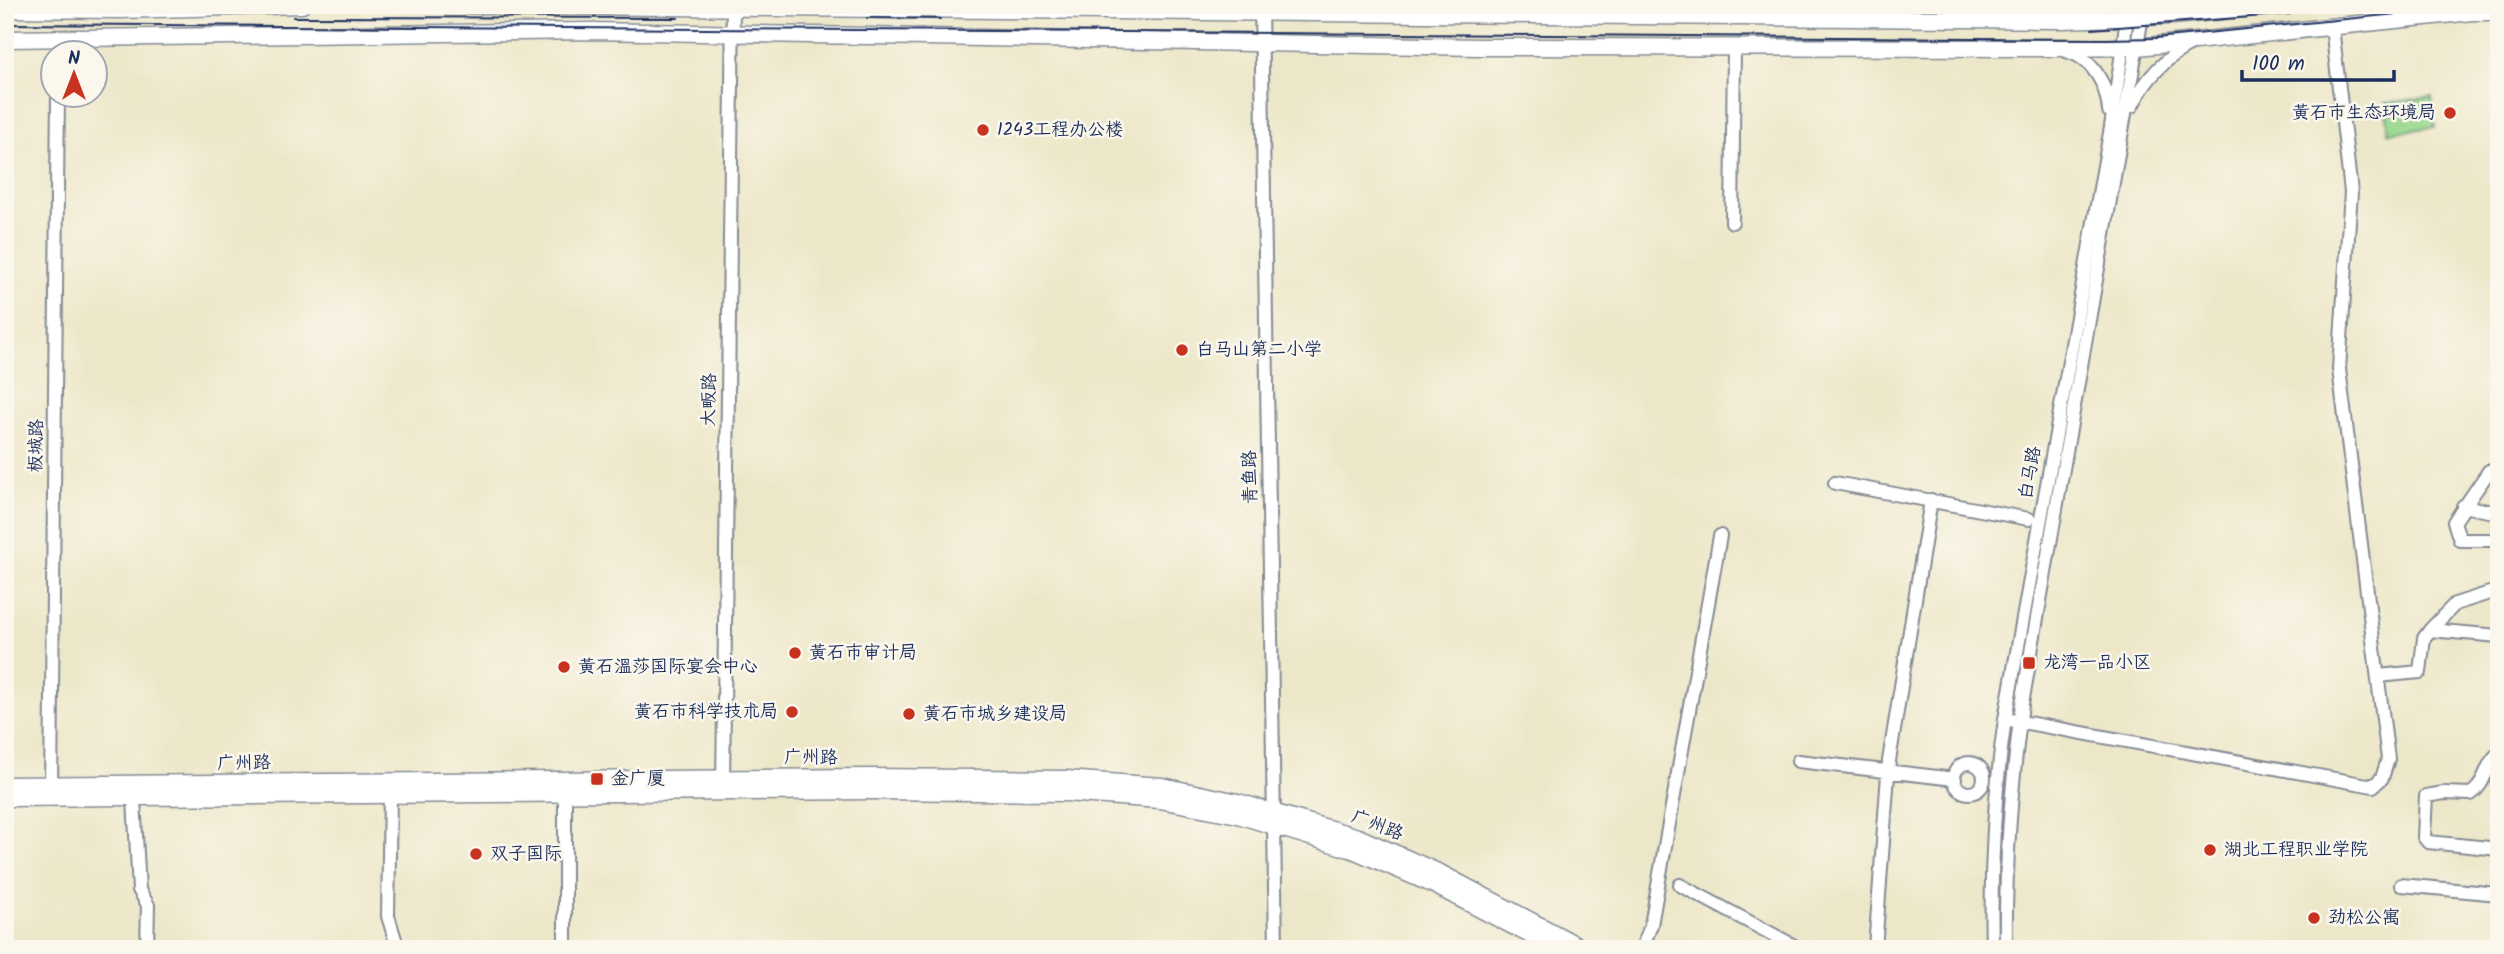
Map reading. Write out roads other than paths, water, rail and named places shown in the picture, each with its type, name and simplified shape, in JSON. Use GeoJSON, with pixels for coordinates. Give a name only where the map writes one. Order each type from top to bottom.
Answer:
{"type":"FeatureCollection","features":[{"type":"Feature","properties":{"kind":"main road"},"geometry":{"type":"LineString","coordinates":[[5,9],[120,10],[302,5]]}},
{"type":"Feature","properties":{"kind":"main road"},"geometry":{"type":"LineString","coordinates":[[465,5],[1738,11],[2063,20],[2136,11],[2213,12],[2285,5]]}},
{"type":"Feature","properties":{"kind":"main road"},"geometry":{"type":"LineString","coordinates":[[2063,20],[2096,5]]}},
{"type":"Feature","properties":{"kind":"main road"},"geometry":{"type":"LineString","coordinates":[[108,45],[590,32],[1734,48],[2056,48],[2131,46],[2499,12]]}},
{"type":"Feature","properties":{"kind":"main road"},"geometry":{"type":"LineString","coordinates":[[5,39],[38,43]]}},
{"type":"Feature","properties":{"kind":"main road","name":"广州路"},"geometry":{"type":"LineString","coordinates":[[5,785],[134,799],[565,794],[723,786]]}},
{"type":"Feature","properties":{"kind":"main road","name":"广州路"},"geometry":{"type":"LineString","coordinates":[[5,798],[51,792],[723,786],[1065,793],[1160,800],[1357,837],[1440,873],[1584,949]]}},
{"type":"Feature","properties":{"kind":"main road","name":"广州路"},"geometry":{"type":"LineString","coordinates":[[1273,820],[1353,850],[1434,885],[1557,949]]}},
{"type":"Feature","properties":{"kind":"street"},"geometry":{"type":"LineString","coordinates":[[2186,5],[2213,12]]}},
{"type":"Feature","properties":{"kind":"street","name":"大畈路"},"geometry":{"type":"LineString","coordinates":[[723,786],[733,7]]}},
{"type":"Feature","properties":{"kind":"street","name":"青鱼路"},"geometry":{"type":"LineString","coordinates":[[1261,9],[1276,949]]}},
{"type":"Feature","properties":{"kind":"street","name":"白马路"},"geometry":{"type":"LineString","coordinates":[[2006,949],[2005,864],[2011,783],[2136,11]]}},
{"type":"Feature","properties":{"kind":"street"},"geometry":{"type":"LineString","coordinates":[[2005,719],[2373,786],[2382,778],[2388,760],[2339,369],[2351,192],[2332,27]]}},
{"type":"Feature","properties":{"kind":"street"},"geometry":{"type":"LineString","coordinates":[[2117,128],[2138,92],[2162,66],[2184,47],[2205,39]]}},
{"type":"Feature","properties":{"kind":"street"},"geometry":{"type":"LineString","coordinates":[[1732,222],[1734,48]]}},
{"type":"Feature","properties":{"kind":"street"},"geometry":{"type":"LineString","coordinates":[[2056,48],[2087,61],[2105,86],[2117,128]]}},
{"type":"Feature","properties":{"kind":"street","name":"板城路"},"geometry":{"type":"LineString","coordinates":[[51,792],[58,108]]}},
{"type":"Feature","properties":{"kind":"street","name":"白马路"},"geometry":{"type":"LineString","coordinates":[[1992,949],[1990,863],[1996,782],[2005,719],[2117,128]]}},
{"type":"Feature","properties":{"kind":"street"},"geometry":{"type":"LineString","coordinates":[[2499,473],[2489,471],[2454,522],[2460,540],[2499,540]]}},
{"type":"Feature","properties":{"kind":"street"},"geometry":{"type":"LineString","coordinates":[[1835,483],[2029,519]]}},
{"type":"Feature","properties":{"kind":"street"},"geometry":{"type":"LineString","coordinates":[[1875,949],[1888,771],[1931,500]]}},
{"type":"Feature","properties":{"kind":"street"},"geometry":{"type":"LineString","coordinates":[[2463,506],[2499,513]]}},
{"type":"Feature","properties":{"kind":"street"},"geometry":{"type":"LineString","coordinates":[[1642,949],[1651,925],[1720,536]]}},
{"type":"Feature","properties":{"kind":"street"},"geometry":{"type":"LineString","coordinates":[[2378,676],[2420,672],[2424,638],[2455,604],[2499,590]]}},
{"type":"Feature","properties":{"kind":"street"},"geometry":{"type":"LineString","coordinates":[[2430,630],[2499,636]]}},
{"type":"Feature","properties":{"kind":"street"},"geometry":{"type":"LineString","coordinates":[[2499,753],[2490,764],[2484,783],[2471,794],[2444,793],[2426,796],[2424,836],[2428,842],[2499,849]]}},
{"type":"Feature","properties":{"kind":"street"},"geometry":{"type":"LineString","coordinates":[[1798,761],[1955,779]]}},
{"type":"Feature","properties":{"kind":"street"},"geometry":{"type":"LineString","coordinates":[[1970,763],[1984,766],[1980,793],[1962,791],[1955,779],[1961,766],[1970,763]]}},
{"type":"Feature","properties":{"kind":"street"},"geometry":{"type":"LineString","coordinates":[[565,794],[565,949]]}},
{"type":"Feature","properties":{"kind":"street"},"geometry":{"type":"LineString","coordinates":[[390,795],[388,915],[398,949]]}},
{"type":"Feature","properties":{"kind":"street"},"geometry":{"type":"LineString","coordinates":[[134,799],[139,890],[148,905],[147,949]]}},
{"type":"Feature","properties":{"kind":"street"},"geometry":{"type":"LineString","coordinates":[[2402,885],[2499,894]]}},
{"type":"Feature","properties":{"kind":"street"},"geometry":{"type":"LineString","coordinates":[[1680,886],[1800,949]]}},
{"type":"Feature","properties":{"kind":"tram line"},"geometry":{"type":"LineString","coordinates":[[5,24],[2107,39],[2156,38],[2487,5]]}},
{"type":"Feature","properties":{"kind":"tram line"},"geometry":{"type":"LineString","coordinates":[[2092,29],[2290,14]]}},
{"type":"Feature","properties":{"kind":"tram line"},"geometry":{"type":"LineString","coordinates":[[293,17],[678,18]]}},
{"type":"Feature","properties":{"kind":"tram line"},"geometry":{"type":"LineString","coordinates":[[867,18],[940,19]]}},
{"type":"Feature","properties":{"kind":"place","name":"黄石市生态环境局"},"geometry":{"type":"Point","coordinates":[2450,113]}},
{"type":"Feature","properties":{"kind":"place","name":"1243工程办公楼"},"geometry":{"type":"Point","coordinates":[983,130]}},
{"type":"Feature","properties":{"kind":"place","name":"白马山第二小学"},"geometry":{"type":"Point","coordinates":[1182,350]}},
{"type":"Feature","properties":{"kind":"place","name":"黄石市审计局"},"geometry":{"type":"Point","coordinates":[795,653]}},
{"type":"Feature","properties":{"kind":"place","name":"龙湾一品小区"},"geometry":{"type":"Point","coordinates":[2029,663]}},
{"type":"Feature","properties":{"kind":"place","name":"黄石温莎国际宴会中心"},"geometry":{"type":"Point","coordinates":[564,667]}},
{"type":"Feature","properties":{"kind":"place","name":"黄石市科学技术局"},"geometry":{"type":"Point","coordinates":[792,712]}},
{"type":"Feature","properties":{"kind":"place","name":"黄石市城乡建设局"},"geometry":{"type":"Point","coordinates":[909,714]}},
{"type":"Feature","properties":{"kind":"place","name":"金广厦"},"geometry":{"type":"Point","coordinates":[597,779]}},
{"type":"Feature","properties":{"kind":"place","name":"湖北工程职业学院"},"geometry":{"type":"Point","coordinates":[2210,850]}},
{"type":"Feature","properties":{"kind":"place","name":"双子国际"},"geometry":{"type":"Point","coordinates":[476,854]}},
{"type":"Feature","properties":{"kind":"place","name":"劲松公寓"},"geometry":{"type":"Point","coordinates":[2314,918]}}]}
